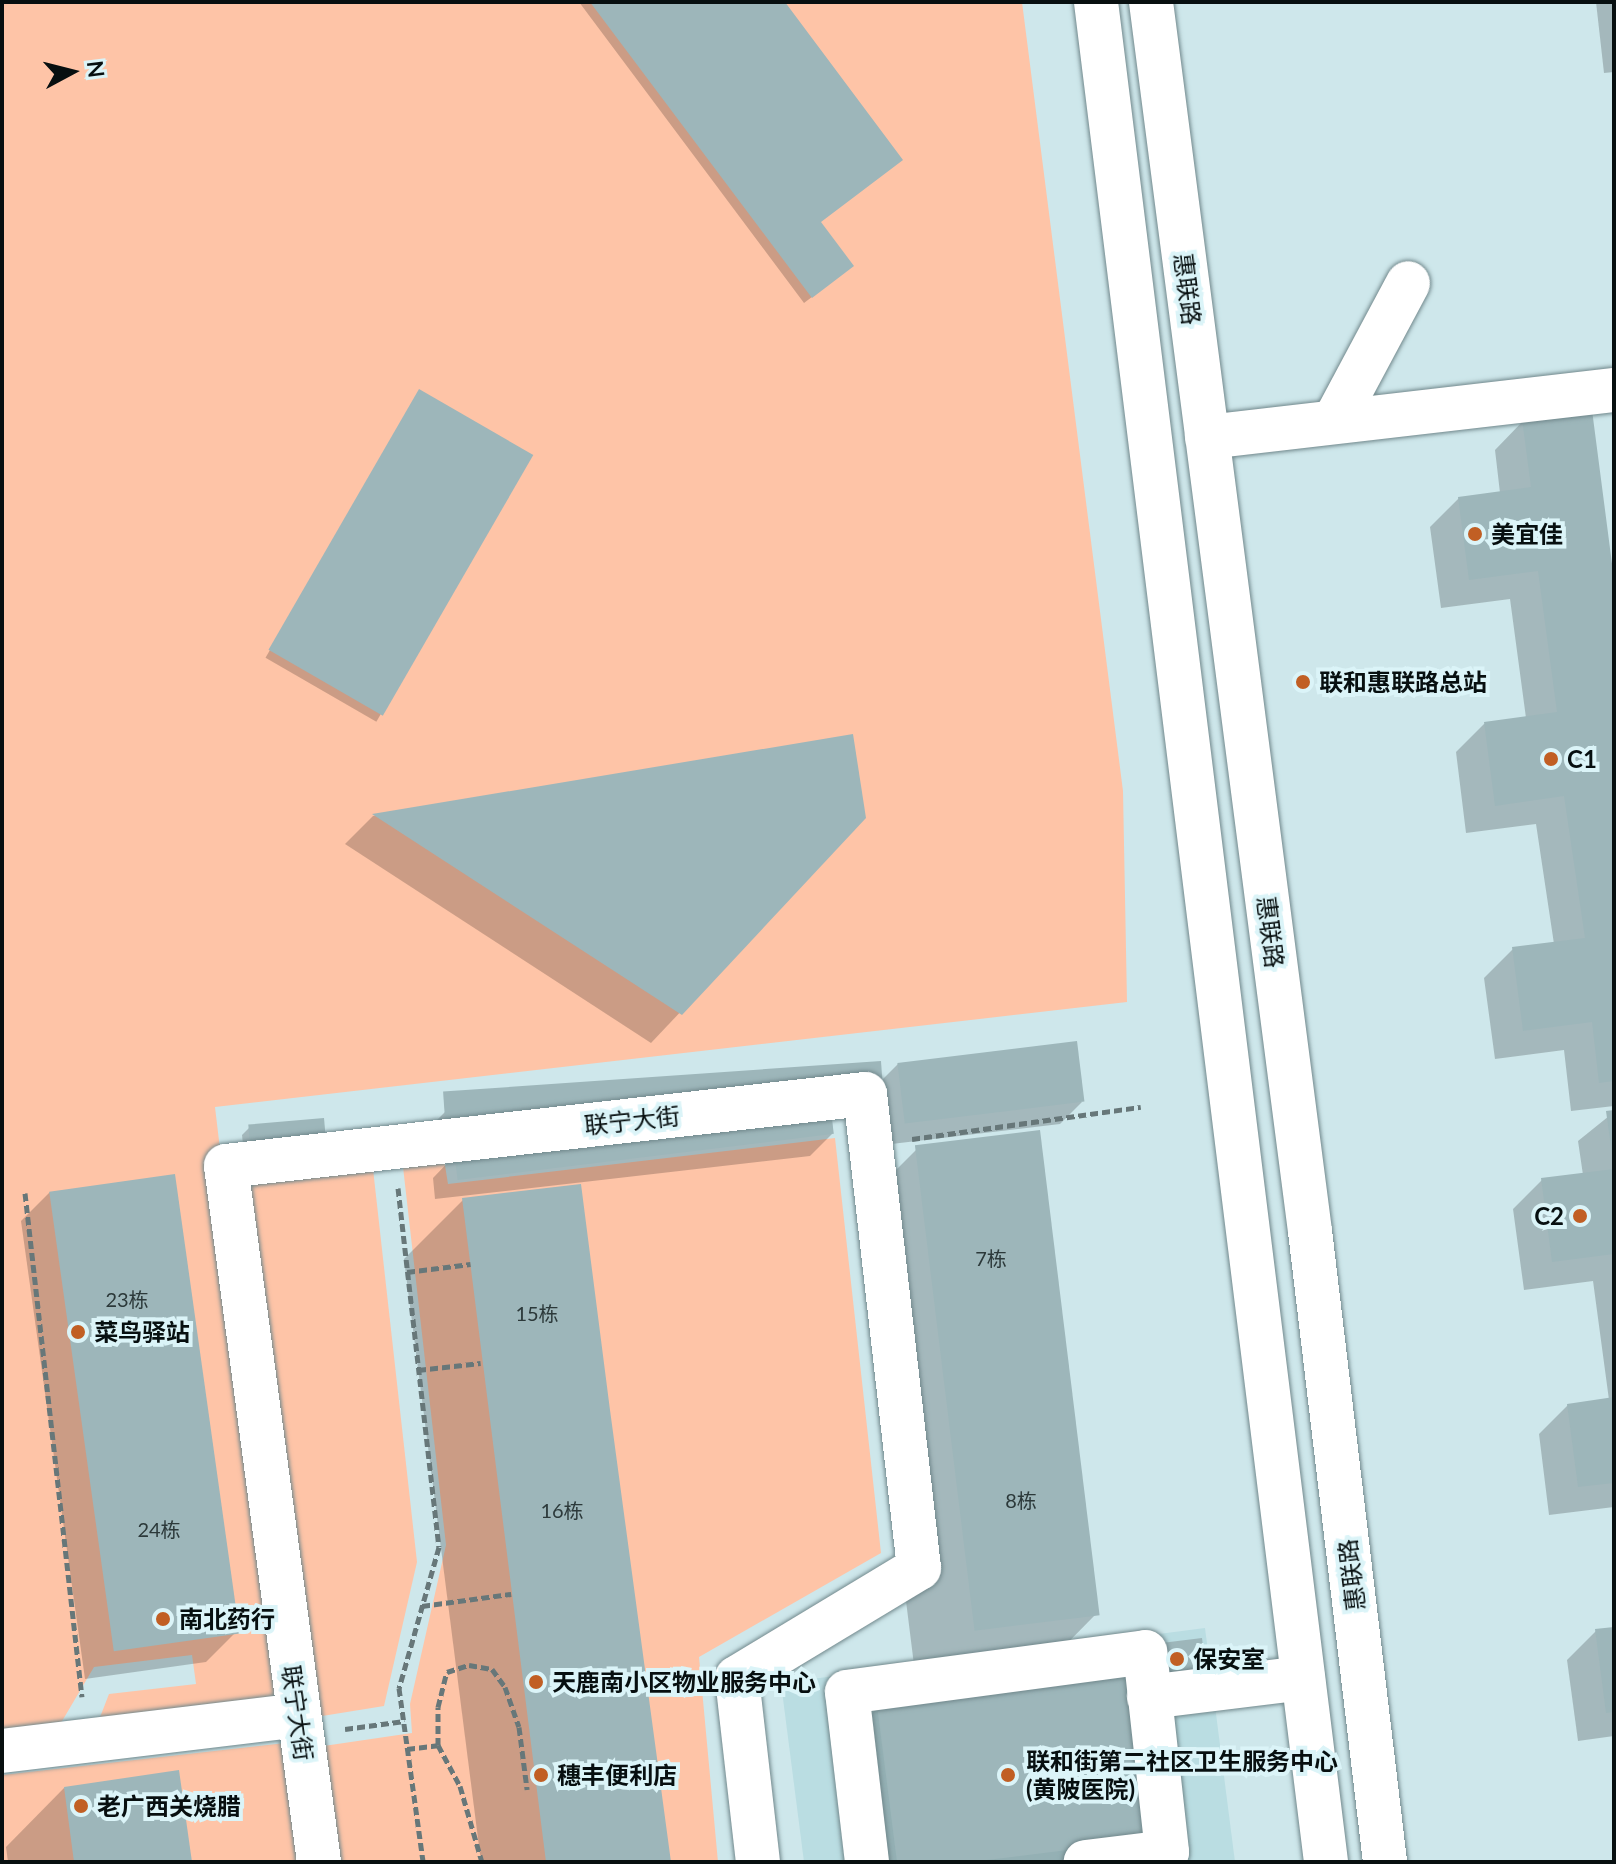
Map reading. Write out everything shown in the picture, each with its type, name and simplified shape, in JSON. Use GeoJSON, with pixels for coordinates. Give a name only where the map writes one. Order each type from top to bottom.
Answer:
{"type":"FeatureCollection","features":[{"type":"Feature","properties":{"kind":"street"},"geometry":{"type":"LineString","coordinates":[[1096,2],[1326,1862]]}},
{"type":"Feature","properties":{"kind":"street","name":"惠联路"},"geometry":{"type":"LineString","coordinates":[[1151,2],[1310,1231],[1385,1862]]}},
{"type":"Feature","properties":{"kind":"street"},"geometry":{"type":"LineString","coordinates":[[1335,420],[1408,283]]}},
{"type":"Feature","properties":{"kind":"street"},"geometry":{"type":"LineString","coordinates":[[1207,437],[1614,390]]}},
{"type":"Feature","properties":{"kind":"street","name":"联宁大街"},"geometry":{"type":"LineString","coordinates":[[319,1862],[226,1166],[865,1094],[919,1568],[737,1678],[758,1862]]}},
{"type":"Feature","properties":{"kind":"street"},"geometry":{"type":"LineString","coordinates":[[867,1862],[847,1692],[1145,1652],[1167,1852],[1086,1862]]}},
{"type":"Feature","properties":{"kind":"street"},"geometry":{"type":"LineString","coordinates":[[1149,1697],[1303,1678]]}},
{"type":"Feature","properties":{"kind":"street"},"geometry":{"type":"LineString","coordinates":[[2,1751],[300,1725]]}},
{"type":"Feature","properties":{"kind":"path"},"geometry":{"type":"LineString","coordinates":[[871,1144],[1141,1107]]}},
{"type":"Feature","properties":{"kind":"path"},"geometry":{"type":"LineString","coordinates":[[393,1146],[439,1547],[399,1688],[423,1862]]}},
{"type":"Feature","properties":{"kind":"path"},"geometry":{"type":"LineString","coordinates":[[25,1193],[82,1700]]}},
{"type":"Feature","properties":{"kind":"path"},"geometry":{"type":"LineString","coordinates":[[407,1272],[470,1264]]}},
{"type":"Feature","properties":{"kind":"path"},"geometry":{"type":"LineString","coordinates":[[418,1370],[481,1363]]}},
{"type":"Feature","properties":{"kind":"path"},"geometry":{"type":"LineString","coordinates":[[422,1606],[511,1594]]}},
{"type":"Feature","properties":{"kind":"path"},"geometry":{"type":"LineString","coordinates":[[482,1862],[460,1786],[438,1745],[438,1707],[447,1672],[469,1665],[492,1669],[519,1727],[527,1789]]}},
{"type":"Feature","properties":{"kind":"path"},"geometry":{"type":"LineString","coordinates":[[300,1725],[404,1721]]}},
{"type":"Feature","properties":{"kind":"path"},"geometry":{"type":"LineString","coordinates":[[407,1749],[438,1745]]}},
{"type":"Feature","properties":{"kind":"shaded area"},"geometry":{"type":"Polygon","coordinates":[[[2,2],[1022,2],[1123,791],[1127,1002],[215,1107],[286,1705],[97,1725],[109,1694],[196,1684],[192,1655],[94,1667],[58,1728],[2,1734],[2,2]]]}},
{"type":"Feature","properties":{"kind":"shaded area"},"geometry":{"type":"Polygon","coordinates":[[[835,1138],[881,1553],[699,1657],[718,1862],[325,1862],[310,1748],[412,1733],[410,1704],[446,1545],[402,1158],[443,1153],[448,1184],[835,1138]]]}},
{"type":"Feature","properties":{"kind":"shaded area"},"geometry":{"type":"Polygon","coordinates":[[[372,1160],[417,1562],[384,1706],[316,1717],[248,1177],[372,1160]]]}},
{"type":"Feature","properties":{"kind":"shaded area","name":"联和街第二社区卫生服务中心 (黄陂医院)"},"geometry":{"type":"Polygon","coordinates":[[[1205,1628],[1235,1862],[804,1862],[781,1683],[1205,1628]]]}},
{"type":"Feature","properties":{"kind":"shaded area"},"geometry":{"type":"Polygon","coordinates":[[[294,1742],[310,1862],[2,1862],[2,1775],[294,1742]]]}},
{"type":"Feature","properties":{"kind":"building"},"geometry":{"type":"Polygon","coordinates":[[[590,2],[785,2],[903,160],[821,222],[854,266],[812,298],[590,2]]]}},
{"type":"Feature","properties":{"kind":"building"},"geometry":{"type":"Polygon","coordinates":[[[419,389],[533,455],[383,716],[268,650],[419,389]]]}},
{"type":"Feature","properties":{"kind":"building","name":"C1"},"geometry":{"type":"Polygon","coordinates":[[[1592,410],[1614,579],[1614,1081],[1599,1083],[1592,1022],[1523,1031],[1512,947],[1585,938],[1564,796],[1495,806],[1484,722],[1557,712],[1538,571],[1469,580],[1458,497],[1531,487],[1522,419],[1592,410]]]}},
{"type":"Feature","properties":{"kind":"building"},"geometry":{"type":"Polygon","coordinates":[[[853,734],[866,818],[682,1015],[372,814],[853,734]]]}},
{"type":"Feature","properties":{"kind":"building"},"geometry":{"type":"Polygon","coordinates":[[[1077,1041],[1084,1102],[905,1124],[897,1063],[1077,1041]]]}},
{"type":"Feature","properties":{"kind":"building"},"geometry":{"type":"Polygon","coordinates":[[[881,1061],[883,1088],[445,1119],[443,1092],[881,1061]]]}},
{"type":"Feature","properties":{"kind":"building","name":"C2"},"geometry":{"type":"Polygon","coordinates":[[[1614,1110],[1614,1154],[1612,1154],[1606,1111],[1614,1110]]]}},
{"type":"Feature","properties":{"kind":"building"},"geometry":{"type":"Polygon","coordinates":[[[831,1111],[834,1134],[458,1180],[455,1157],[831,1111]]]}},
{"type":"Feature","properties":{"kind":"building"},"geometry":{"type":"Polygon","coordinates":[[[324,1118],[326,1139],[250,1146],[248,1125],[324,1118]]]}},
{"type":"Feature","properties":{"kind":"building"},"geometry":{"type":"Polygon","coordinates":[[[1040,1130],[1100,1615],[975,1631],[915,1145],[1040,1130]]]}},
{"type":"Feature","properties":{"kind":"building","name":"C2"},"geometry":{"type":"Polygon","coordinates":[[[1614,1169],[1614,1254],[1552,1262],[1541,1178],[1614,1169]]]}},
{"type":"Feature","properties":{"kind":"building"},"geometry":{"type":"Polygon","coordinates":[[[175,1174],[240,1633],[114,1651],[49,1192],[175,1174]]]}},
{"type":"Feature","properties":{"kind":"building"},"geometry":{"type":"Polygon","coordinates":[[[581,1184],[671,1862],[546,1862],[462,1198],[581,1184]]]}},
{"type":"Feature","properties":{"kind":"building"},"geometry":{"type":"Polygon","coordinates":[[[1614,1397],[1614,1483],[1578,1487],[1567,1404],[1614,1397]]]}},
{"type":"Feature","properties":{"kind":"building"},"geometry":{"type":"Polygon","coordinates":[[[1614,1627],[1614,1712],[1606,1713],[1595,1629],[1614,1627]]]}},
{"type":"Feature","properties":{"kind":"building","name":"保安室"},"geometry":{"type":"Polygon","coordinates":[[[1202,1638],[1206,1673],[1152,1679],[1147,1645],[1202,1638]]]}},
{"type":"Feature","properties":{"kind":"building"},"geometry":{"type":"Polygon","coordinates":[[[1134,1672],[1155,1839],[971,1862],[897,1862],[877,1705],[1134,1672]]]}},
{"type":"Feature","properties":{"kind":"building"},"geometry":{"type":"Polygon","coordinates":[[[179,1770],[192,1862],[74,1862],[64,1787],[179,1770]]]}},
{"type":"Feature","properties":{"kind":"place","name":"美宜佳"},"geometry":{"type":"Point","coordinates":[1475,534]}},
{"type":"Feature","properties":{"kind":"place","name":"联和惠联路总站"},"geometry":{"type":"Point","coordinates":[1303,682]}},
{"type":"Feature","properties":{"kind":"place","name":"C1"},"geometry":{"type":"Point","coordinates":[1551,759]}},
{"type":"Feature","properties":{"kind":"place","name":"C2"},"geometry":{"type":"Point","coordinates":[1580,1216]}},
{"type":"Feature","properties":{"kind":"place","name":"菜鸟驿站"},"geometry":{"type":"Point","coordinates":[78,1332]}},
{"type":"Feature","properties":{"kind":"place","name":"南北药行"},"geometry":{"type":"Point","coordinates":[163,1619]}},
{"type":"Feature","properties":{"kind":"place","name":"保安室"},"geometry":{"type":"Point","coordinates":[1177,1659]}},
{"type":"Feature","properties":{"kind":"place","name":"天鹿南小区物业服务中心"},"geometry":{"type":"Point","coordinates":[536,1682]}},
{"type":"Feature","properties":{"kind":"place","name":"穗丰便利店"},"geometry":{"type":"Point","coordinates":[541,1775]}},
{"type":"Feature","properties":{"kind":"place","name":"联和街第二社区卫生服务中心 (黄陂医院)"},"geometry":{"type":"Point","coordinates":[1008,1775]}},
{"type":"Feature","properties":{"kind":"place","name":"老广西关烧腊"},"geometry":{"type":"Point","coordinates":[81,1806]}}]}
